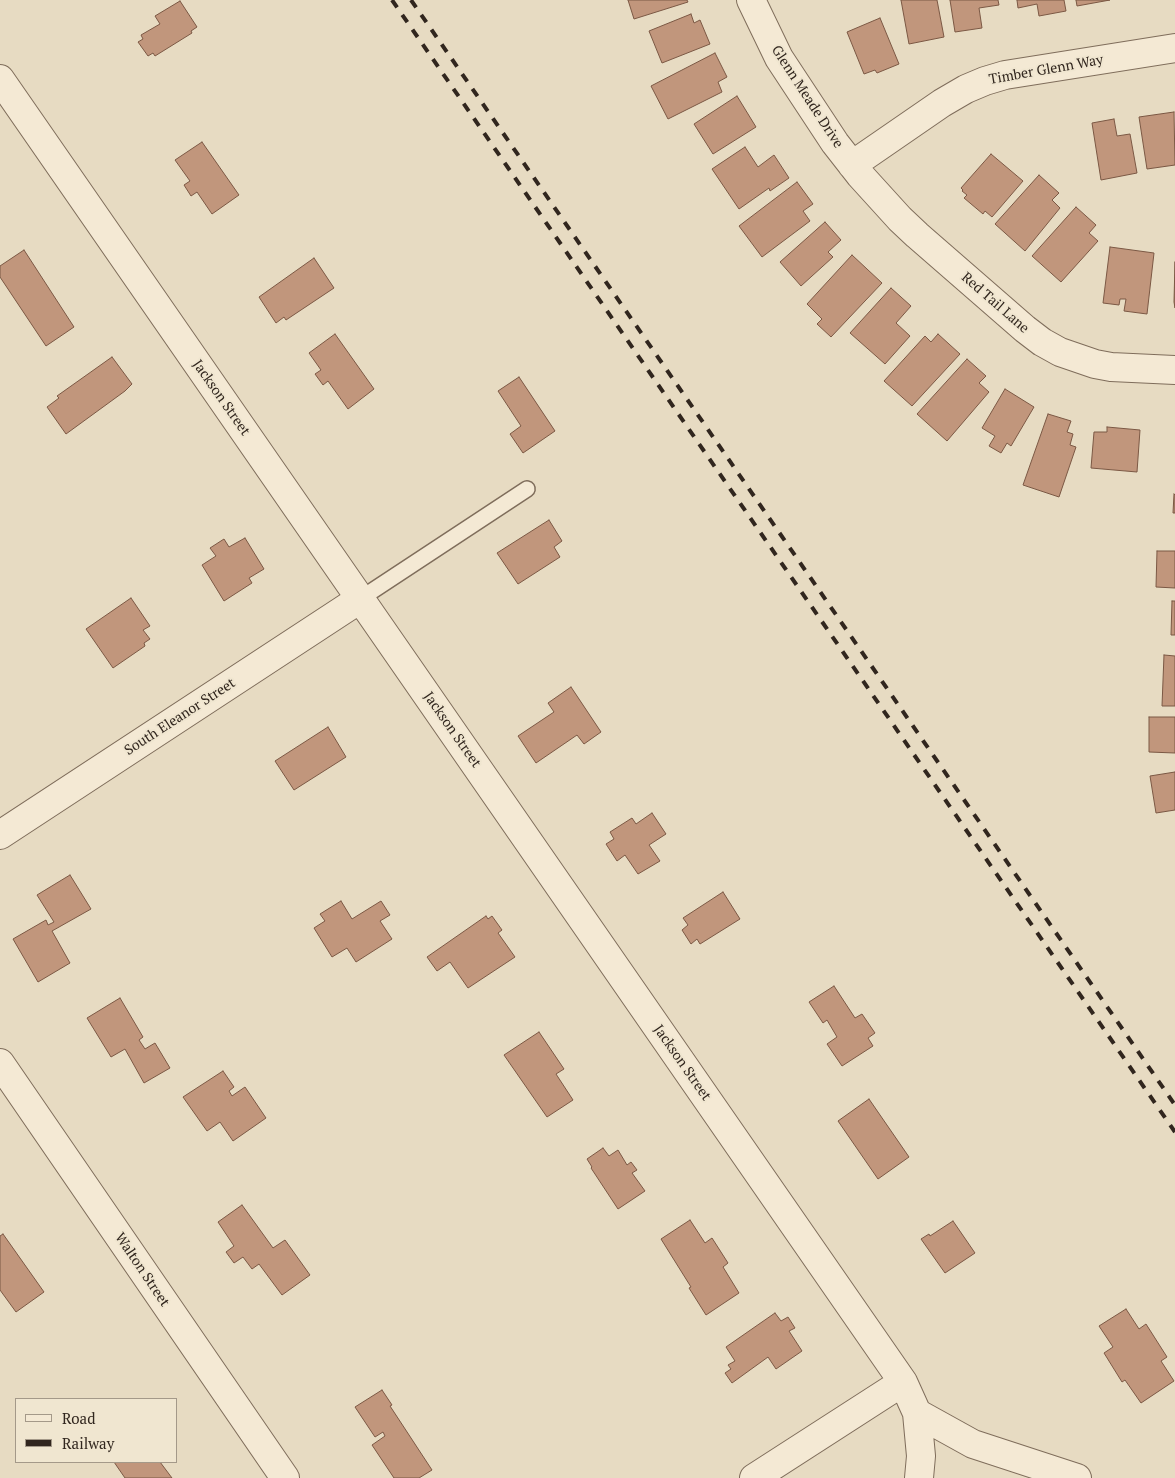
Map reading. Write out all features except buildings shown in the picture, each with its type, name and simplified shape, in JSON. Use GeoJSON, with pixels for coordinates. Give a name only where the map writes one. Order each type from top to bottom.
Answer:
{"type":"FeatureCollection","features":[{"type":"Feature","properties":{"kind":"street","name":"Glenn Meade Drive"},"geometry":{"type":"LineString","coordinates":[[751,0],[779,58],[852,165]]}},
{"type":"Feature","properties":{"kind":"street","name":"Timber Glenn Way"},"geometry":{"type":"LineString","coordinates":[[852,165],[942,103],[966,89],[985,81],[1005,76],[1175,48]]}},
{"type":"Feature","properties":{"kind":"street","name":"Jackson Street"},"geometry":{"type":"LineString","coordinates":[[3,90],[360,599],[903,1382],[916,1414],[921,1456],[919,1478]]}},
{"type":"Feature","properties":{"kind":"street","name":"Red Tail Lane"},"geometry":{"type":"LineString","coordinates":[[852,165],[900,219],[917,235],[1042,342],[1060,352],[1095,364],[1118,368],[1175,370]]}},
{"type":"Feature","properties":{"kind":"street","name":"South Eleanor Street"},"geometry":{"type":"LineString","coordinates":[[0,835],[360,599]]}},
{"type":"Feature","properties":{"kind":"street","name":"Walton Street"},"geometry":{"type":"LineString","coordinates":[[0,1062],[284,1478]]}},
{"type":"Feature","properties":{"kind":"street"},"geometry":{"type":"LineString","coordinates":[[754,1478],[903,1382]]}},
{"type":"Feature","properties":{"kind":"street"},"geometry":{"type":"LineString","coordinates":[[916,1414],[973,1444],[1077,1478]]}},
{"type":"Feature","properties":{"kind":"lane"},"geometry":{"type":"LineString","coordinates":[[360,599],[527,489]]}},
{"type":"Feature","properties":{"kind":"railway"},"geometry":{"type":"LineString","coordinates":[[392,0],[1175,1132]]}},
{"type":"Feature","properties":{"kind":"railway"},"geometry":{"type":"LineString","coordinates":[[411,0],[1175,1105]]}}]}
